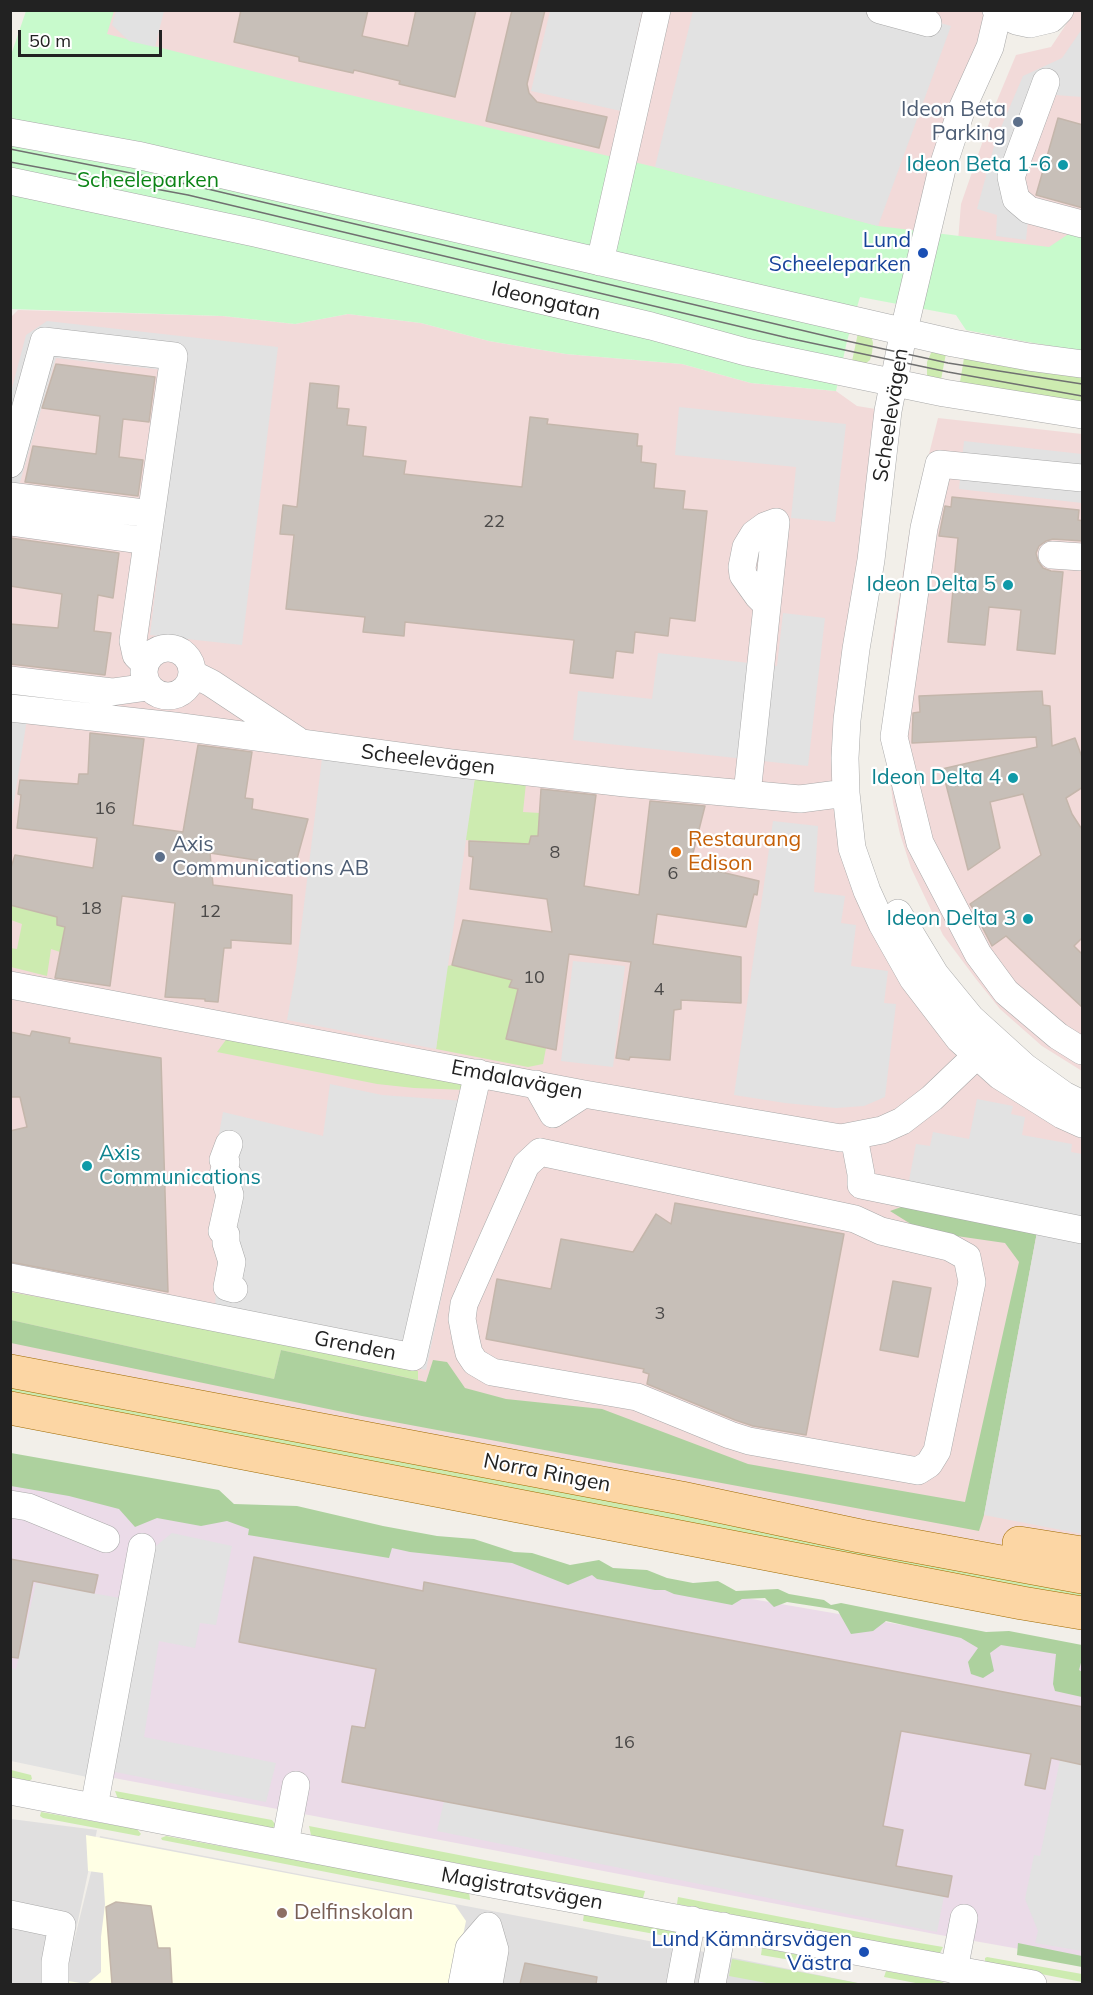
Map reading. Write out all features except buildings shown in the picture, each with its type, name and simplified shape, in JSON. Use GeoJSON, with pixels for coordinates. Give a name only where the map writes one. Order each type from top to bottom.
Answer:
{"type":"FeatureCollection","features":[{"type":"Feature","properties":{"kind":"main road","name":"Norra Ringen"},"geometry":{"type":"LineString","coordinates":[[10,1371],[1083,1577]]}},
{"type":"Feature","properties":{"kind":"main road","name":"Norra Ringen"},"geometry":{"type":"LineString","coordinates":[[10,1408],[1022,1603],[1083,1612]]}},
{"type":"Feature","properties":{"kind":"main road"},"geometry":{"type":"LineString","coordinates":[[681,1498],[936,1529],[1083,1553]]}},
{"type":"Feature","properties":{"kind":"street"},"geometry":{"type":"LineString","coordinates":[[600,262],[657,10]]}},
{"type":"Feature","properties":{"kind":"street"},"geometry":{"type":"LineString","coordinates":[[880,10],[928,23]]}},
{"type":"Feature","properties":{"kind":"street","name":"Scheelevägen"},"geometry":{"type":"LineString","coordinates":[[1060,10],[1051,19],[1030,24],[1003,15],[961,111],[942,169],[904,330],[886,422],[871,560],[856,649],[845,748],[846,793],[902,923],[924,958],[949,993],[971,1018],[984,1047],[1011,1084],[1062,1115],[1083,1124]]}},
{"type":"Feature","properties":{"kind":"street"},"geometry":{"type":"LineString","coordinates":[[1046,82],[1011,177],[1016,199],[1029,210],[1083,224]]}},
{"type":"Feature","properties":{"kind":"street"},"geometry":{"type":"LineString","coordinates":[[10,132],[137,155],[979,348],[1083,364]]}},
{"type":"Feature","properties":{"kind":"street","name":"Ideongatan"},"geometry":{"type":"LineString","coordinates":[[10,181],[255,233],[651,326],[746,352],[894,384],[1083,416]]}},
{"type":"Feature","properties":{"kind":"street"},"geometry":{"type":"LineString","coordinates":[[10,464],[44,341],[174,356],[133,641],[136,655],[155,692],[171,696],[179,694],[186,689],[193,674],[192,666],[184,653],[169,647],[154,651],[148,657],[147,675]]}},
{"type":"Feature","properties":{"kind":"street"},"geometry":{"type":"LineString","coordinates":[[1083,478],[939,464],[924,528],[894,737],[920,843],[978,954],[1006,992],[1058,1036],[1083,1052]]}},
{"type":"Feature","properties":{"kind":"street"},"geometry":{"type":"LineString","coordinates":[[10,496],[151,514]]}},
{"type":"Feature","properties":{"kind":"street"},"geometry":{"type":"LineString","coordinates":[[10,522],[147,541]]}},
{"type":"Feature","properties":{"kind":"street"},"geometry":{"type":"LineString","coordinates":[[1052,555],[1083,557]]}},
{"type":"Feature","properties":{"kind":"street"},"geometry":{"type":"LineString","coordinates":[[747,794],[768,605]]}},
{"type":"Feature","properties":{"kind":"street"},"geometry":{"type":"LineString","coordinates":[[193,674],[211,683],[303,744]]}},
{"type":"Feature","properties":{"kind":"street"},"geometry":{"type":"LineString","coordinates":[[10,680],[112,692],[147,675]]}},
{"type":"Feature","properties":{"kind":"street","name":"Scheelevägen"},"geometry":{"type":"LineString","coordinates":[[10,708],[174,726],[474,766],[747,794],[800,799],[846,793]]}},
{"type":"Feature","properties":{"kind":"street","name":"Emdalavägen"},"geometry":{"type":"LineString","coordinates":[[10,985],[584,1094],[827,1137],[854,1137],[882,1130],[902,1121],[932,1098],[984,1047]]}},
{"type":"Feature","properties":{"kind":"street","name":"Scheelevägen"},"geometry":{"type":"LineString","coordinates":[[984,1047],[1025,1067],[1064,1095],[1083,1104]]}},
{"type":"Feature","properties":{"kind":"street","name":"Grenden"},"geometry":{"type":"LineString","coordinates":[[10,1277],[413,1357],[478,1073]]}},
{"type":"Feature","properties":{"kind":"street"},"geometry":{"type":"LineString","coordinates":[[536,1084],[553,1114],[554,1139],[551,1154]]}},
{"type":"Feature","properties":{"kind":"street"},"geometry":{"type":"LineString","coordinates":[[553,1114],[584,1094]]}},
{"type":"Feature","properties":{"kind":"street"},"geometry":{"type":"LineString","coordinates":[[854,1137],[861,1173],[855,1220]]}},
{"type":"Feature","properties":{"kind":"street"},"geometry":{"type":"LineString","coordinates":[[229,1144],[223,1160],[226,1162],[223,1175],[229,1176],[227,1186],[230,1195],[222,1231],[226,1235],[232,1262],[227,1287],[234,1289]]}},
{"type":"Feature","properties":{"kind":"street"},"geometry":{"type":"LineString","coordinates":[[540,1152],[855,1220],[881,1231],[949,1246],[967,1257],[972,1282],[937,1451],[929,1464],[918,1471],[749,1442],[637,1397],[500,1374],[483,1368],[469,1353],[462,1319],[464,1304],[526,1165],[540,1152]]}},
{"type":"Feature","properties":{"kind":"street"},"geometry":{"type":"LineString","coordinates":[[861,1185],[1083,1230]]}},
{"type":"Feature","properties":{"kind":"street"},"geometry":{"type":"LineString","coordinates":[[10,1504],[28,1507],[106,1539]]}},
{"type":"Feature","properties":{"kind":"street"},"geometry":{"type":"LineString","coordinates":[[94,1808],[142,1547]]}},
{"type":"Feature","properties":{"kind":"street"},"geometry":{"type":"LineString","coordinates":[[285,1844],[296,1785]]}},
{"type":"Feature","properties":{"kind":"street","name":"Magistratsvägen"},"geometry":{"type":"LineString","coordinates":[[10,1791],[497,1885],[692,1920],[971,1976],[1033,1984]]}},
{"type":"Feature","properties":{"kind":"street"},"geometry":{"type":"LineString","coordinates":[[462,1984],[469,1948],[488,1926],[497,1885]]}},
{"type":"Feature","properties":{"kind":"street"},"geometry":{"type":"LineString","coordinates":[[10,1914],[62,1924],[55,1962],[55,1984]]}},
{"type":"Feature","properties":{"kind":"street"},"geometry":{"type":"LineString","coordinates":[[964,1918],[971,1976]]}},
{"type":"Feature","properties":{"kind":"street"},"geometry":{"type":"LineString","coordinates":[[680,1984],[692,1920]]}},
{"type":"Feature","properties":{"kind":"street"},"geometry":{"type":"LineString","coordinates":[[488,1926],[495,1950],[489,1984]]}},
{"type":"Feature","properties":{"kind":"street"},"geometry":{"type":"LineString","coordinates":[[712,1984],[723,1926]]}},
{"type":"Feature","properties":{"kind":"shaded area"},"geometry":{"type":"Polygon","coordinates":[[[48,11],[1012,11],[923,253],[37,44],[48,11]]]}},
{"type":"Feature","properties":{"kind":"shaded area"},"geometry":{"type":"Polygon","coordinates":[[[116,11],[164,11],[155,47],[129,41],[112,25],[116,11]]]}},
{"type":"Feature","properties":{"kind":"shaded area"},"geometry":{"type":"Polygon","coordinates":[[[550,11],[642,11],[621,111],[531,91],[550,11]]]}},
{"type":"Feature","properties":{"kind":"shaded area"},"geometry":{"type":"Polygon","coordinates":[[[693,11],[898,11],[951,26],[878,226],[655,167],[693,11]]]}},
{"type":"Feature","properties":{"kind":"shaded area"},"geometry":{"type":"Polygon","coordinates":[[[1075,11],[1082,11],[1082,351],[966,330],[958,241],[961,204],[996,103],[1016,55],[1051,47],[1075,11]]]}},
{"type":"Feature","properties":{"kind":"shaded area","name":"Ideon Beta Parking"},"geometry":{"type":"Polygon","coordinates":[[[1082,29],[1082,97],[1042,94],[1011,177],[1029,210],[1026,240],[996,236],[997,215],[977,209],[996,139],[1023,76],[1062,58],[1082,29]]]}},
{"type":"Feature","properties":{"kind":"shaded area"},"geometry":{"type":"Polygon","coordinates":[[[18,310],[223,316],[295,324],[348,314],[421,323],[489,341],[566,354],[682,364],[751,383],[836,391],[857,406],[888,411],[847,720],[867,891],[1082,1124],[1082,1577],[11,1371],[10,318],[18,310]]]}},
{"type":"Feature","properties":{"kind":"shaded area"},"geometry":{"type":"Polygon","coordinates":[[[47,321],[278,347],[242,645],[150,635],[182,372],[56,358],[11,513],[11,392],[26,335],[47,321]]]}},
{"type":"Feature","properties":{"kind":"shaded area"},"geometry":{"type":"Polygon","coordinates":[[[679,407],[846,424],[835,522],[791,518],[796,467],[675,455],[679,407]]]}},
{"type":"Feature","properties":{"kind":"shaded area"},"geometry":{"type":"Polygon","coordinates":[[[938,418],[1082,434],[1082,1071],[1042,1046],[1000,1009],[943,935],[911,868],[893,803],[889,770],[888,717],[891,649],[909,534],[938,418]]]}},
{"type":"Feature","properties":{"kind":"shaded area"},"geometry":{"type":"Polygon","coordinates":[[[964,441],[1082,454],[1082,503],[959,489],[964,441]]]}},
{"type":"Feature","properties":{"kind":"shaded area"},"geometry":{"type":"Polygon","coordinates":[[[783,613],[825,618],[808,766],[573,740],[578,691],[652,699],[658,653],[777,666],[783,613]]]}},
{"type":"Feature","properties":{"kind":"shaded area"},"geometry":{"type":"Polygon","coordinates":[[[11,716],[27,719],[11,821],[11,716]]]}},
{"type":"Feature","properties":{"kind":"shaded area"},"geometry":{"type":"Polygon","coordinates":[[[322,758],[475,777],[436,1049],[287,1020],[296,970],[322,758]]]}},
{"type":"Feature","properties":{"kind":"shaded area"},"geometry":{"type":"Polygon","coordinates":[[[773,821],[818,826],[814,892],[845,896],[841,923],[856,925],[851,966],[888,971],[884,1003],[896,1004],[885,1097],[864,1106],[836,1108],[734,1095],[773,821]]]}},
{"type":"Feature","properties":{"kind":"shaded area"},"geometry":{"type":"Polygon","coordinates":[[[573,961],[625,966],[613,1067],[561,1061],[573,961]]]}},
{"type":"Feature","properties":{"kind":"shaded area"},"geometry":{"type":"Polygon","coordinates":[[[330,1084],[382,1095],[464,1101],[483,1100],[426,1370],[214,1329],[221,1185],[211,1178],[223,1112],[323,1136],[330,1084]]]}},
{"type":"Feature","properties":{"kind":"shaded area"},"geometry":{"type":"Polygon","coordinates":[[[977,1099],[1013,1106],[1011,1114],[1025,1117],[1022,1135],[1072,1144],[1071,1152],[1082,1154],[1082,1534],[984,1515],[1037,1232],[904,1206],[916,1144],[930,1146],[933,1132],[969,1139],[977,1099]]]}},
{"type":"Feature","properties":{"kind":"shaded area"},"geometry":{"type":"Polygon","coordinates":[[[10,1471],[1082,1656],[1082,1960],[109,1777],[11,1756],[10,1471]]]}},
{"type":"Feature","properties":{"kind":"shaded area"},"geometry":{"type":"Polygon","coordinates":[[[172,1533],[232,1546],[216,1625],[200,1623],[195,1648],[159,1641],[144,1737],[276,1763],[266,1802],[105,1770],[146,1554],[172,1533]]]}},
{"type":"Feature","properties":{"kind":"shaded area"},"geometry":{"type":"Polygon","coordinates":[[[36,1583],[120,1598],[87,1777],[11,1761],[10,1668],[16,1669],[36,1583]]]}},
{"type":"Feature","properties":{"kind":"shaded area"},"geometry":{"type":"Polygon","coordinates":[[[1060,1760],[1082,1765],[1082,1951],[1035,1943],[1038,1931],[1025,1899],[1034,1855],[1040,1856],[1060,1760]]]}},
{"type":"Feature","properties":{"kind":"shaded area"},"geometry":{"type":"Polygon","coordinates":[[[444,1801],[944,1896],[937,1932],[437,1831],[444,1801]]]}},
{"type":"Feature","properties":{"kind":"shaded area"},"geometry":{"type":"Polygon","coordinates":[[[11,1819],[97,1830],[72,1949],[100,1836],[863,1984],[65,1984],[68,1963],[63,1984],[11,1984],[11,1819]]]}},
{"type":"Feature","properties":{"kind":"shaded area","name":"Delfinskolan"},"geometry":{"type":"Polygon","coordinates":[[[86,1835],[455,1905],[466,1921],[453,1984],[87,1984],[101,1972],[101,1937],[105,1904],[103,1873],[88,1871],[86,1835]]]}},
{"type":"Feature","properties":{"kind":"shaded area"},"geometry":{"type":"Polygon","coordinates":[[[68,1981],[87,1984],[68,1984],[68,1981]]]}},
{"type":"Feature","properties":{"kind":"green space","name":"Scheeleparken"},"geometry":{"type":"Polygon","coordinates":[[[26,11],[114,11],[107,34],[295,82],[655,167],[878,226],[1049,247],[1082,225],[1082,351],[966,330],[956,315],[860,297],[836,391],[751,383],[682,364],[566,354],[489,341],[421,323],[348,314],[295,324],[223,316],[11,309],[10,58],[26,11]]]}},
{"type":"Feature","properties":{"kind":"green space"},"geometry":{"type":"Polygon","coordinates":[[[859,328],[871,335],[872,353],[870,360],[865,364],[851,366],[859,328]]]}},
{"type":"Feature","properties":{"kind":"green space"},"geometry":{"type":"Polygon","coordinates":[[[947,348],[940,385],[927,375],[927,362],[935,350],[947,348]]]}},
{"type":"Feature","properties":{"kind":"green space"},"geometry":{"type":"Polygon","coordinates":[[[965,352],[1082,370],[1082,408],[959,388],[965,352]]]}},
{"type":"Feature","properties":{"kind":"green space"},"geometry":{"type":"Polygon","coordinates":[[[475,777],[526,783],[523,812],[540,813],[538,836],[531,836],[529,844],[465,840],[475,777]]]}},
{"type":"Feature","properties":{"kind":"green space"},"geometry":{"type":"Polygon","coordinates":[[[11,905],[57,917],[57,925],[65,927],[60,952],[51,949],[47,976],[11,967],[10,948],[17,949],[22,924],[11,920],[11,905]]]}},
{"type":"Feature","properties":{"kind":"green space"},"geometry":{"type":"Polygon","coordinates":[[[452,965],[512,980],[510,987],[518,989],[506,1039],[546,1048],[543,1064],[528,1067],[436,1049],[447,966],[452,965]]]}},
{"type":"Feature","properties":{"kind":"green space"},"geometry":{"type":"Polygon","coordinates":[[[228,1037],[469,1080],[467,1090],[377,1084],[217,1052],[228,1037]]]}},
{"type":"Feature","properties":{"kind":"green space"},"geometry":{"type":"Polygon","coordinates":[[[904,1206],[1037,1232],[984,1515],[979,1531],[362,1416],[11,1343],[11,1320],[274,1379],[281,1350],[426,1382],[433,1360],[447,1362],[465,1388],[506,1399],[602,1409],[748,1464],[965,1502],[1019,1262],[1005,1243],[922,1231],[890,1211],[904,1206]]]}},
{"type":"Feature","properties":{"kind":"green space"},"geometry":{"type":"Polygon","coordinates":[[[10,1292],[214,1329],[418,1371],[418,1380],[281,1350],[274,1379],[11,1320],[10,1292]]]}},
{"type":"Feature","properties":{"kind":"green space"},"geometry":{"type":"Polygon","coordinates":[[[10,1384],[1082,1586],[1082,1598],[11,1394],[10,1384]]]}},
{"type":"Feature","properties":{"kind":"green space"},"geometry":{"type":"Polygon","coordinates":[[[11,1453],[219,1490],[234,1504],[297,1506],[383,1526],[437,1536],[474,1539],[514,1552],[532,1553],[570,1565],[599,1560],[613,1568],[647,1570],[667,1578],[693,1583],[718,1581],[736,1591],[778,1589],[789,1594],[824,1600],[831,1605],[841,1603],[986,1632],[1009,1631],[1082,1645],[1079,1670],[1082,1672],[1082,1697],[1055,1691],[1053,1684],[1056,1654],[1001,1645],[990,1653],[994,1671],[983,1678],[971,1674],[968,1662],[978,1648],[961,1638],[886,1621],[873,1631],[851,1634],[838,1611],[832,1609],[787,1602],[774,1607],[765,1598],[742,1599],[732,1605],[674,1594],[665,1590],[597,1579],[592,1575],[568,1585],[512,1563],[392,1548],[389,1558],[248,1535],[249,1529],[227,1521],[201,1526],[157,1518],[135,1527],[119,1509],[69,1496],[11,1486],[11,1453]]]}},
{"type":"Feature","properties":{"kind":"green space"},"geometry":{"type":"Polygon","coordinates":[[[11,1770],[31,1775],[32,1779],[29,1781],[11,1777],[11,1770]]]}},
{"type":"Feature","properties":{"kind":"green space"},"geometry":{"type":"Polygon","coordinates":[[[115,1791],[272,1820],[275,1824],[273,1828],[118,1799],[115,1791]]]}},
{"type":"Feature","properties":{"kind":"green space"},"geometry":{"type":"Polygon","coordinates":[[[41,1812],[137,1829],[141,1834],[139,1836],[43,1818],[40,1816],[41,1812]]]}},
{"type":"Feature","properties":{"kind":"green space"},"geometry":{"type":"Polygon","coordinates":[[[309,1826],[645,1891],[643,1898],[316,1837],[311,1835],[309,1826]]]}},
{"type":"Feature","properties":{"kind":"green space"},"geometry":{"type":"Polygon","coordinates":[[[166,1836],[469,1892],[470,1900],[162,1840],[161,1838],[166,1836]]]}},
{"type":"Feature","properties":{"kind":"green space"},"geometry":{"type":"Polygon","coordinates":[[[678,1897],[943,1947],[940,1953],[932,1953],[677,1904],[678,1897]]]}},
{"type":"Feature","properties":{"kind":"green space"},"geometry":{"type":"Polygon","coordinates":[[[584,1914],[683,1933],[682,1939],[583,1921],[584,1914]]]}},
{"type":"Feature","properties":{"kind":"green space"},"geometry":{"type":"Polygon","coordinates":[[[1018,1943],[1082,1956],[1082,1967],[1017,1955],[1018,1943]]]}},
{"type":"Feature","properties":{"kind":"green space"},"geometry":{"type":"Polygon","coordinates":[[[762,1948],[827,1960],[826,1966],[761,1955],[762,1948]]]}},
{"type":"Feature","properties":{"kind":"green space"},"geometry":{"type":"Polygon","coordinates":[[[987,1957],[1082,1974],[1082,1982],[990,1964],[985,1961],[987,1957]]]}},
{"type":"Feature","properties":{"kind":"green space"},"geometry":{"type":"Polygon","coordinates":[[[732,1959],[863,1984],[772,1984],[729,1976],[732,1959]]]}},
{"type":"Feature","properties":{"kind":"green space"},"geometry":{"type":"Polygon","coordinates":[[[886,1971],[946,1984],[921,1984],[884,1977],[886,1971]]]}},
{"type":"Feature","properties":{"kind":"tram line"},"geometry":{"type":"LineString","coordinates":[[10,149],[191,185],[847,341],[948,363],[1082,384]]}},
{"type":"Feature","properties":{"kind":"tram line"},"geometry":{"type":"LineString","coordinates":[[10,162],[188,195],[788,338],[948,372],[1082,396]]}},
{"type":"Feature","properties":{"kind":"place","name":"Ideon Beta Parking"},"geometry":{"type":"Point","coordinates":[1018,122]}},
{"type":"Feature","properties":{"kind":"place","name":"Ideon Beta 1-6"},"geometry":{"type":"Point","coordinates":[1063,165]}},
{"type":"Feature","properties":{"kind":"place","name":"Lund Scheeleparken"},"geometry":{"type":"Point","coordinates":[923,253]}},
{"type":"Feature","properties":{"kind":"place","name":"Ideon Delta 5"},"geometry":{"type":"Point","coordinates":[1008,585]}},
{"type":"Feature","properties":{"kind":"place","name":"Ideon Delta 4"},"geometry":{"type":"Point","coordinates":[1013,778]}},
{"type":"Feature","properties":{"kind":"place","name":"Restaurang Edison"},"geometry":{"type":"Point","coordinates":[676,852]}},
{"type":"Feature","properties":{"kind":"place","name":"Axis Communications AB"},"geometry":{"type":"Point","coordinates":[160,857]}},
{"type":"Feature","properties":{"kind":"place","name":"Ideon Delta 3"},"geometry":{"type":"Point","coordinates":[1028,919]}},
{"type":"Feature","properties":{"kind":"place","name":"Axis Communications"},"geometry":{"type":"Point","coordinates":[87,1166]}},
{"type":"Feature","properties":{"kind":"place","name":"Delfinskolan"},"geometry":{"type":"Point","coordinates":[282,1913]}},
{"type":"Feature","properties":{"kind":"place","name":"Lund Kämnärsvägen Västra"},"geometry":{"type":"Point","coordinates":[864,1952]}}]}
